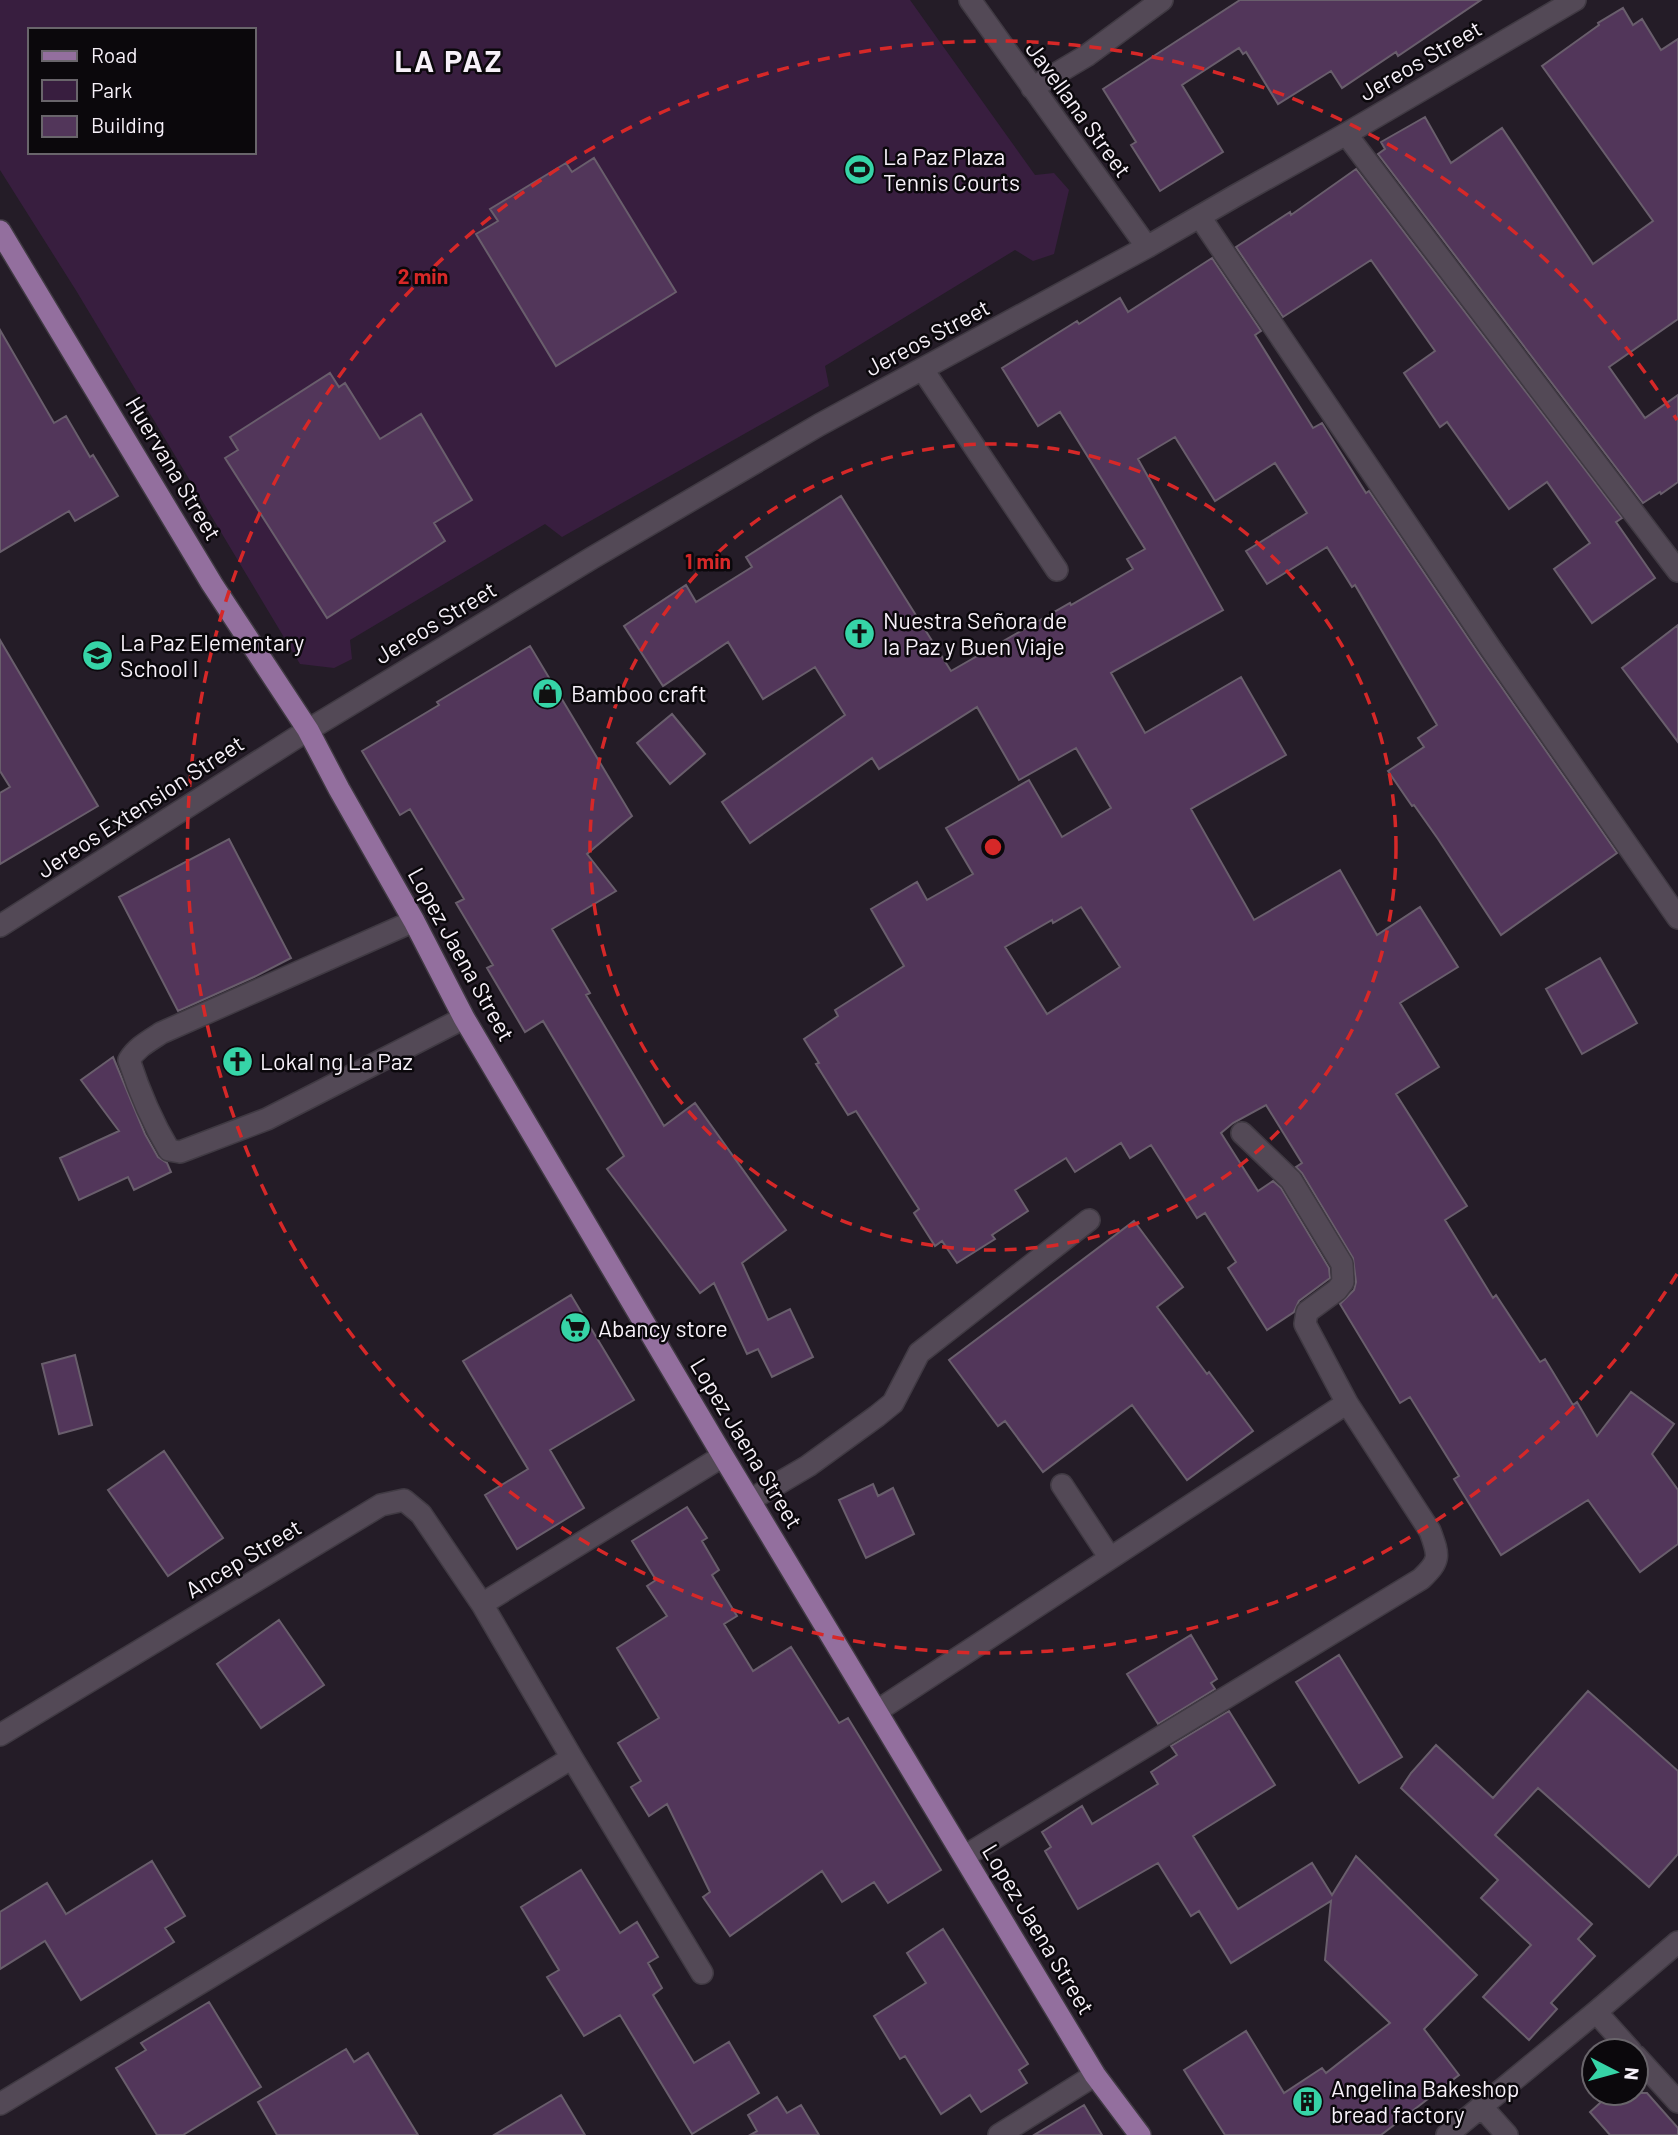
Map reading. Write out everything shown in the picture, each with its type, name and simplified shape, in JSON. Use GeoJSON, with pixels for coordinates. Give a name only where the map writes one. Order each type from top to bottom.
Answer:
{"type":"FeatureCollection","features":[{"type":"Feature","properties":{"kind":"main road","name":"Huervana Street"},"geometry":{"type":"LineString","coordinates":[[0,231],[212,584],[308,730]]}},
{"type":"Feature","properties":{"kind":"main road","name":"Lopez Jaena Street"},"geometry":{"type":"LineString","coordinates":[[308,730],[415,921],[464,1017],[723,1456],[1095,2075],[1140,2135]]}},
{"type":"Feature","properties":{"kind":"street","name":"Javellana Street"},"geometry":{"type":"LineString","coordinates":[[970,0],[1147,247]]}},
{"type":"Feature","properties":{"kind":"street"},"geometry":{"type":"LineString","coordinates":[[1032,88],[1086,56],[1162,0]]}},
{"type":"Feature","properties":{"kind":"street","name":"Jereos Street"},"geometry":{"type":"LineString","coordinates":[[308,730],[592,558],[819,425],[1147,247],[1575,0]]}},
{"type":"Feature","properties":{"kind":"street"},"geometry":{"type":"LineString","coordinates":[[1346,134],[1676,565]]}},
{"type":"Feature","properties":{"kind":"street"},"geometry":{"type":"LineString","coordinates":[[1200,217],[1491,649],[1678,918]]}},
{"type":"Feature","properties":{"kind":"street"},"geometry":{"type":"LineString","coordinates":[[923,370],[1057,570]]}},
{"type":"Feature","properties":{"kind":"street","name":"Jereos Extension Street"},"geometry":{"type":"LineString","coordinates":[[0,926],[308,730]]}},
{"type":"Feature","properties":{"kind":"street"},"geometry":{"type":"LineString","coordinates":[[415,921],[161,1033],[134,1052],[129,1060],[142,1101],[155,1127],[169,1150],[180,1152],[267,1119],[464,1017]]}},
{"type":"Feature","properties":{"kind":"street"},"geometry":{"type":"LineString","coordinates":[[965,1856],[1421,1580],[1434,1566],[1438,1552],[1430,1531],[1347,1403],[1305,1324],[1307,1312],[1338,1290],[1343,1282],[1342,1264],[1291,1180],[1242,1133]]}},
{"type":"Feature","properties":{"kind":"street"},"geometry":{"type":"LineString","coordinates":[[750,1500],[808,1466],[893,1403],[919,1353],[1089,1220]]}},
{"type":"Feature","properties":{"kind":"street"},"geometry":{"type":"LineString","coordinates":[[877,1711],[1347,1403]]}},
{"type":"Feature","properties":{"kind":"street"},"geometry":{"type":"LineString","coordinates":[[482,1604],[723,1456]]}},
{"type":"Feature","properties":{"kind":"street"},"geometry":{"type":"LineString","coordinates":[[1062,1485],[1110,1558]]}},
{"type":"Feature","properties":{"kind":"street","name":"Ancep Street"},"geometry":{"type":"LineString","coordinates":[[0,1735],[381,1505],[404,1500],[421,1514],[482,1604],[702,1973]]}},
{"type":"Feature","properties":{"kind":"street"},"geometry":{"type":"LineString","coordinates":[[0,2104],[572,1758]]}},
{"type":"Feature","properties":{"kind":"street"},"geometry":{"type":"LineString","coordinates":[[1447,2135],[1678,1942]]}},
{"type":"Feature","properties":{"kind":"street"},"geometry":{"type":"LineString","coordinates":[[1597,2012],[1619,2037]]}},
{"type":"Feature","properties":{"kind":"street"},"geometry":{"type":"LineString","coordinates":[[1650,2071],[1678,2102]]}},
{"type":"Feature","properties":{"kind":"street"},"geometry":{"type":"LineString","coordinates":[[999,2135],[1095,2075]]}},
{"type":"Feature","properties":{"kind":"street"},"geometry":{"type":"LineString","coordinates":[[1481,2106],[1507,2135]]}},
{"type":"Feature","properties":{"kind":"green space"},"geometry":{"type":"Polygon","coordinates":[[[0,0],[910,0],[1035,175],[1054,173],[1069,190],[1054,254],[1033,261],[1015,250],[825,366],[829,386],[562,537],[545,524],[350,640],[352,659],[334,668],[300,664],[77,292],[0,170],[0,0]]]}},
{"type":"Feature","properties":{"kind":"building"},"geometry":{"type":"Polygon","coordinates":[[[1240,0],[1481,0],[1398,56],[1396,52],[1342,88],[1331,71],[1278,104],[1246,52],[1243,54],[1239,48],[1182,85],[1223,152],[1160,191],[1131,145],[1136,142],[1103,89],[1240,0]]]}},
{"type":"Feature","properties":{"kind":"building"},"geometry":{"type":"Polygon","coordinates":[[[1623,8],[1633,25],[1642,19],[1661,50],[1678,39],[1678,319],[1609,367],[1645,418],[1678,395],[1678,482],[1643,503],[1378,154],[1385,149],[1381,142],[1425,117],[1451,163],[1502,128],[1593,264],[1653,221],[1542,66],[1599,25],[1598,23],[1623,8]]]}},
{"type":"Feature","properties":{"kind":"building"},"geometry":{"type":"Polygon","coordinates":[[[594,158],[676,292],[556,366],[476,234],[498,221],[490,209],[566,163],[572,172],[594,158]]]}},
{"type":"Feature","properties":{"kind":"building"},"geometry":{"type":"Polygon","coordinates":[[[1356,169],[1622,518],[1616,522],[1655,578],[1592,623],[1554,569],[1590,543],[1547,482],[1509,509],[1447,422],[1440,427],[1404,373],[1435,351],[1371,260],[1283,317],[1236,247],[1290,212],[1291,215],[1356,169]]]}},
{"type":"Feature","properties":{"kind":"building"},"geometry":{"type":"Polygon","coordinates":[[[1212,258],[1261,331],[1255,335],[1313,428],[1322,423],[1366,493],[1369,491],[1617,853],[1501,935],[1438,839],[1388,771],[1424,747],[1418,738],[1437,725],[1355,585],[1352,587],[1327,547],[1267,584],[1246,551],[1307,513],[1275,463],[1215,501],[1175,437],[1138,459],[1223,610],[1111,673],[1145,733],[1241,677],[1286,755],[1191,809],[1254,920],[1340,870],[1377,935],[1420,907],[1458,967],[1400,1003],[1439,1067],[1396,1094],[1467,1206],[1445,1220],[1493,1298],[1496,1295],[1540,1362],[1545,1359],[1573,1405],[1577,1402],[1597,1436],[1631,1392],[1674,1424],[1652,1454],[1678,1490],[1678,1544],[1640,1572],[1588,1500],[1501,1555],[1454,1479],[1459,1476],[1410,1397],[1400,1403],[1340,1304],[1354,1290],[1356,1282],[1353,1258],[1296,1167],[1302,1163],[1266,1105],[1233,1123],[1221,1133],[1258,1191],[1273,1181],[1281,1188],[1329,1268],[1330,1278],[1299,1301],[1294,1312],[1267,1330],[1228,1268],[1236,1262],[1205,1213],[1197,1218],[1151,1145],[1130,1158],[1121,1143],[1075,1172],[1066,1158],[1015,1190],[1028,1211],[992,1235],[995,1239],[957,1263],[942,1241],[935,1246],[914,1213],[919,1209],[856,1111],[848,1115],[816,1064],[819,1063],[804,1039],[838,1016],[835,1010],[904,966],[871,909],[917,882],[927,900],[973,874],[946,828],[1029,780],[1062,837],[1111,808],[1076,748],[1019,780],[977,707],[879,769],[872,758],[750,843],[722,802],[845,715],[815,667],[763,699],[728,642],[663,686],[624,626],[686,585],[696,602],[752,567],[746,557],[841,496],[951,671],[1133,569],[1127,559],[1145,549],[1060,412],[1038,426],[1002,368],[1077,321],[1079,324],[1120,298],[1128,312],[1212,258]],[[1081,907],[1005,947],[1047,1014],[1120,967],[1081,907]]]}},
{"type":"Feature","properties":{"kind":"building"},"geometry":{"type":"Polygon","coordinates":[[[0,330],[54,423],[66,416],[90,457],[93,455],[118,496],[75,521],[69,511],[0,552],[0,330]]]}},
{"type":"Feature","properties":{"kind":"building"},"geometry":{"type":"Polygon","coordinates":[[[330,373],[339,387],[345,383],[380,439],[421,414],[472,500],[434,523],[445,541],[327,618],[225,458],[238,450],[230,437],[330,373]]]}},
{"type":"Feature","properties":{"kind":"building"},"geometry":{"type":"Polygon","coordinates":[[[1678,625],[1678,742],[1622,668],[1678,625]]]}},
{"type":"Feature","properties":{"kind":"building"},"geometry":{"type":"Polygon","coordinates":[[[0,640],[98,806],[0,864],[0,793],[10,787],[0,771],[0,640]]]}},
{"type":"Feature","properties":{"kind":"building"},"geometry":{"type":"Polygon","coordinates":[[[530,646],[632,816],[587,854],[616,891],[552,929],[590,993],[586,995],[664,1126],[695,1103],[786,1230],[742,1263],[768,1320],[790,1309],[813,1357],[772,1377],[758,1349],[747,1354],[714,1283],[700,1293],[607,1169],[624,1156],[543,1021],[525,1032],[487,968],[493,965],[456,903],[464,899],[410,809],[400,815],[362,751],[530,646]]]}},
{"type":"Feature","properties":{"kind":"building"},"geometry":{"type":"Polygon","coordinates":[[[672,714],[705,754],[670,784],[637,743],[672,714]]]}},
{"type":"Feature","properties":{"kind":"building"},"geometry":{"type":"Polygon","coordinates":[[[229,839],[291,958],[178,1011],[119,897],[229,839]]]}},
{"type":"Feature","properties":{"kind":"building"},"geometry":{"type":"Polygon","coordinates":[[[1600,958],[1637,1023],[1582,1054],[1546,989],[1600,958]]]}},
{"type":"Feature","properties":{"kind":"building"},"geometry":{"type":"Polygon","coordinates":[[[113,1057],[145,1134],[158,1157],[167,1163],[171,1172],[134,1190],[128,1177],[79,1200],[60,1158],[119,1131],[81,1080],[113,1057]]]}},
{"type":"Feature","properties":{"kind":"building"},"geometry":{"type":"Polygon","coordinates":[[[1134,1221],[1183,1287],[1157,1307],[1253,1431],[1187,1480],[1132,1405],[1043,1472],[1005,1421],[998,1426],[949,1360],[1134,1221]]]}},
{"type":"Feature","properties":{"kind":"building"},"geometry":{"type":"Polygon","coordinates":[[[571,1295],[634,1400],[550,1450],[584,1508],[517,1549],[485,1495],[528,1469],[463,1361],[571,1295]]]}},
{"type":"Feature","properties":{"kind":"building"},"geometry":{"type":"Polygon","coordinates":[[[75,1355],[92,1425],[59,1434],[42,1364],[75,1355]]]}},
{"type":"Feature","properties":{"kind":"building"},"geometry":{"type":"Polygon","coordinates":[[[164,1451],[223,1538],[168,1576],[108,1490],[164,1451]]]}},
{"type":"Feature","properties":{"kind":"building"},"geometry":{"type":"Polygon","coordinates":[[[873,1484],[878,1496],[893,1488],[914,1534],[866,1558],[839,1500],[873,1484]]]}},
{"type":"Feature","properties":{"kind":"building"},"geometry":{"type":"Polygon","coordinates":[[[687,1507],[707,1538],[702,1541],[719,1570],[712,1575],[737,1616],[724,1624],[753,1671],[791,1647],[839,1723],[848,1718],[941,1870],[888,1903],[874,1882],[842,1902],[822,1871],[730,1936],[703,1897],[710,1892],[667,1804],[649,1816],[631,1787],[641,1781],[618,1743],[659,1718],[617,1648],[667,1616],[647,1586],[656,1580],[632,1541],[687,1507]]]}},
{"type":"Feature","properties":{"kind":"building"},"geometry":{"type":"Polygon","coordinates":[[[279,1620],[324,1685],[261,1728],[217,1664],[279,1620]]]}},
{"type":"Feature","properties":{"kind":"building"},"geometry":{"type":"Polygon","coordinates":[[[1191,1635],[1217,1679],[1211,1683],[1215,1689],[1158,1724],[1127,1674],[1191,1635]]]}},
{"type":"Feature","properties":{"kind":"building"},"geometry":{"type":"Polygon","coordinates":[[[1339,1655],[1402,1757],[1359,1783],[1296,1682],[1339,1655]]]}},
{"type":"Feature","properties":{"kind":"building"},"geometry":{"type":"Polygon","coordinates":[[[1588,1691],[1678,1771],[1678,1854],[1649,1887],[1538,1788],[1495,1835],[1592,1924],[1578,1939],[1595,1956],[1551,2003],[1557,2009],[1529,2040],[1483,1997],[1531,1945],[1481,1898],[1498,1880],[1401,1788],[1436,1745],[1493,1798],[1588,1691]]]}},
{"type":"Feature","properties":{"kind":"building"},"geometry":{"type":"Polygon","coordinates":[[[1229,1711],[1275,1785],[1193,1836],[1238,1909],[1312,1863],[1332,1895],[1356,1856],[1477,1975],[1424,2029],[1459,2075],[1381,2135],[1225,2135],[1184,2070],[1246,2031],[1284,2093],[1322,2068],[1326,2073],[1390,2023],[1325,1960],[1331,1901],[1231,1963],[1199,1911],[1191,1916],[1158,1863],[1078,1909],[1045,1851],[1051,1847],[1042,1832],[1082,1806],[1092,1824],[1158,1784],[1151,1772],[1177,1755],[1171,1746],[1229,1711]]]}},
{"type":"Feature","properties":{"kind":"building"},"geometry":{"type":"Polygon","coordinates":[[[152,1861],[185,1916],[165,1928],[174,1942],[81,2000],[45,1941],[0,1969],[0,1912],[47,1883],[66,1914],[152,1861]]]}},
{"type":"Feature","properties":{"kind":"building"},"geometry":{"type":"Polygon","coordinates":[[[581,1870],[620,1933],[637,1922],[658,1957],[648,1963],[662,1988],[653,1995],[694,2063],[729,2042],[759,2093],[692,2134],[620,2015],[584,2036],[547,1977],[559,1970],[521,1907],[581,1870]]]}},
{"type":"Feature","properties":{"kind":"building"},"geometry":{"type":"Polygon","coordinates":[[[943,1929],[1028,2064],[1019,2070],[1027,2083],[981,2112],[970,2095],[941,2114],[905,2056],[900,2059],[874,2016],[926,1983],[907,1953],[943,1929]]]}},
{"type":"Feature","properties":{"kind":"building"},"geometry":{"type":"Polygon","coordinates":[[[209,2002],[261,2087],[183,2135],[157,2135],[116,2068],[146,2050],[141,2043],[209,2002]]]}},
{"type":"Feature","properties":{"kind":"building"},"geometry":{"type":"Polygon","coordinates":[[[346,2049],[354,2062],[368,2053],[418,2135],[277,2135],[258,2102],[346,2049]]]}},
{"type":"Feature","properties":{"kind":"building"},"geometry":{"type":"Polygon","coordinates":[[[561,2095],[585,2135],[494,2135],[561,2095]]]}},
{"type":"Feature","properties":{"kind":"building"},"geometry":{"type":"Polygon","coordinates":[[[1650,2096],[1678,2128],[1678,2135],[1610,2135],[1590,2112],[1596,2107],[1650,2107],[1650,2096]]]}},
{"type":"Feature","properties":{"kind":"building"},"geometry":{"type":"Polygon","coordinates":[[[777,2097],[787,2113],[801,2105],[819,2135],[750,2135],[757,2131],[748,2115],[777,2097]]]}},
{"type":"Feature","properties":{"kind":"building"},"geometry":{"type":"Polygon","coordinates":[[[1084,2105],[1102,2135],[1034,2135],[1084,2105]]]}},
{"type":"Feature","properties":{"kind":"place","name":"La Paz Plaza Tennis Courts"},"geometry":{"type":"Point","coordinates":[860,169]}},
{"type":"Feature","properties":{"kind":"place","name":"Nuestra Señora de la Paz y Buen Viaje"},"geometry":{"type":"Point","coordinates":[860,633]}},
{"type":"Feature","properties":{"kind":"place","name":"La Paz Elementary School I"},"geometry":{"type":"Point","coordinates":[97,655]}},
{"type":"Feature","properties":{"kind":"place","name":"Bamboo craft"},"geometry":{"type":"Point","coordinates":[548,693]}},
{"type":"Feature","properties":{"kind":"place","name":"Lokal ng La Paz"},"geometry":{"type":"Point","coordinates":[237,1061]}},
{"type":"Feature","properties":{"kind":"place","name":"Abancy store"},"geometry":{"type":"Point","coordinates":[575,1328]}},
{"type":"Feature","properties":{"kind":"place","name":"Angelina Bakeshop bread factory"},"geometry":{"type":"Point","coordinates":[1308,2101]}},
{"type":"Feature","properties":{"kind":"district","name":"LA PAZ"},"geometry":{"type":"Point","coordinates":[449,60]}}]}
